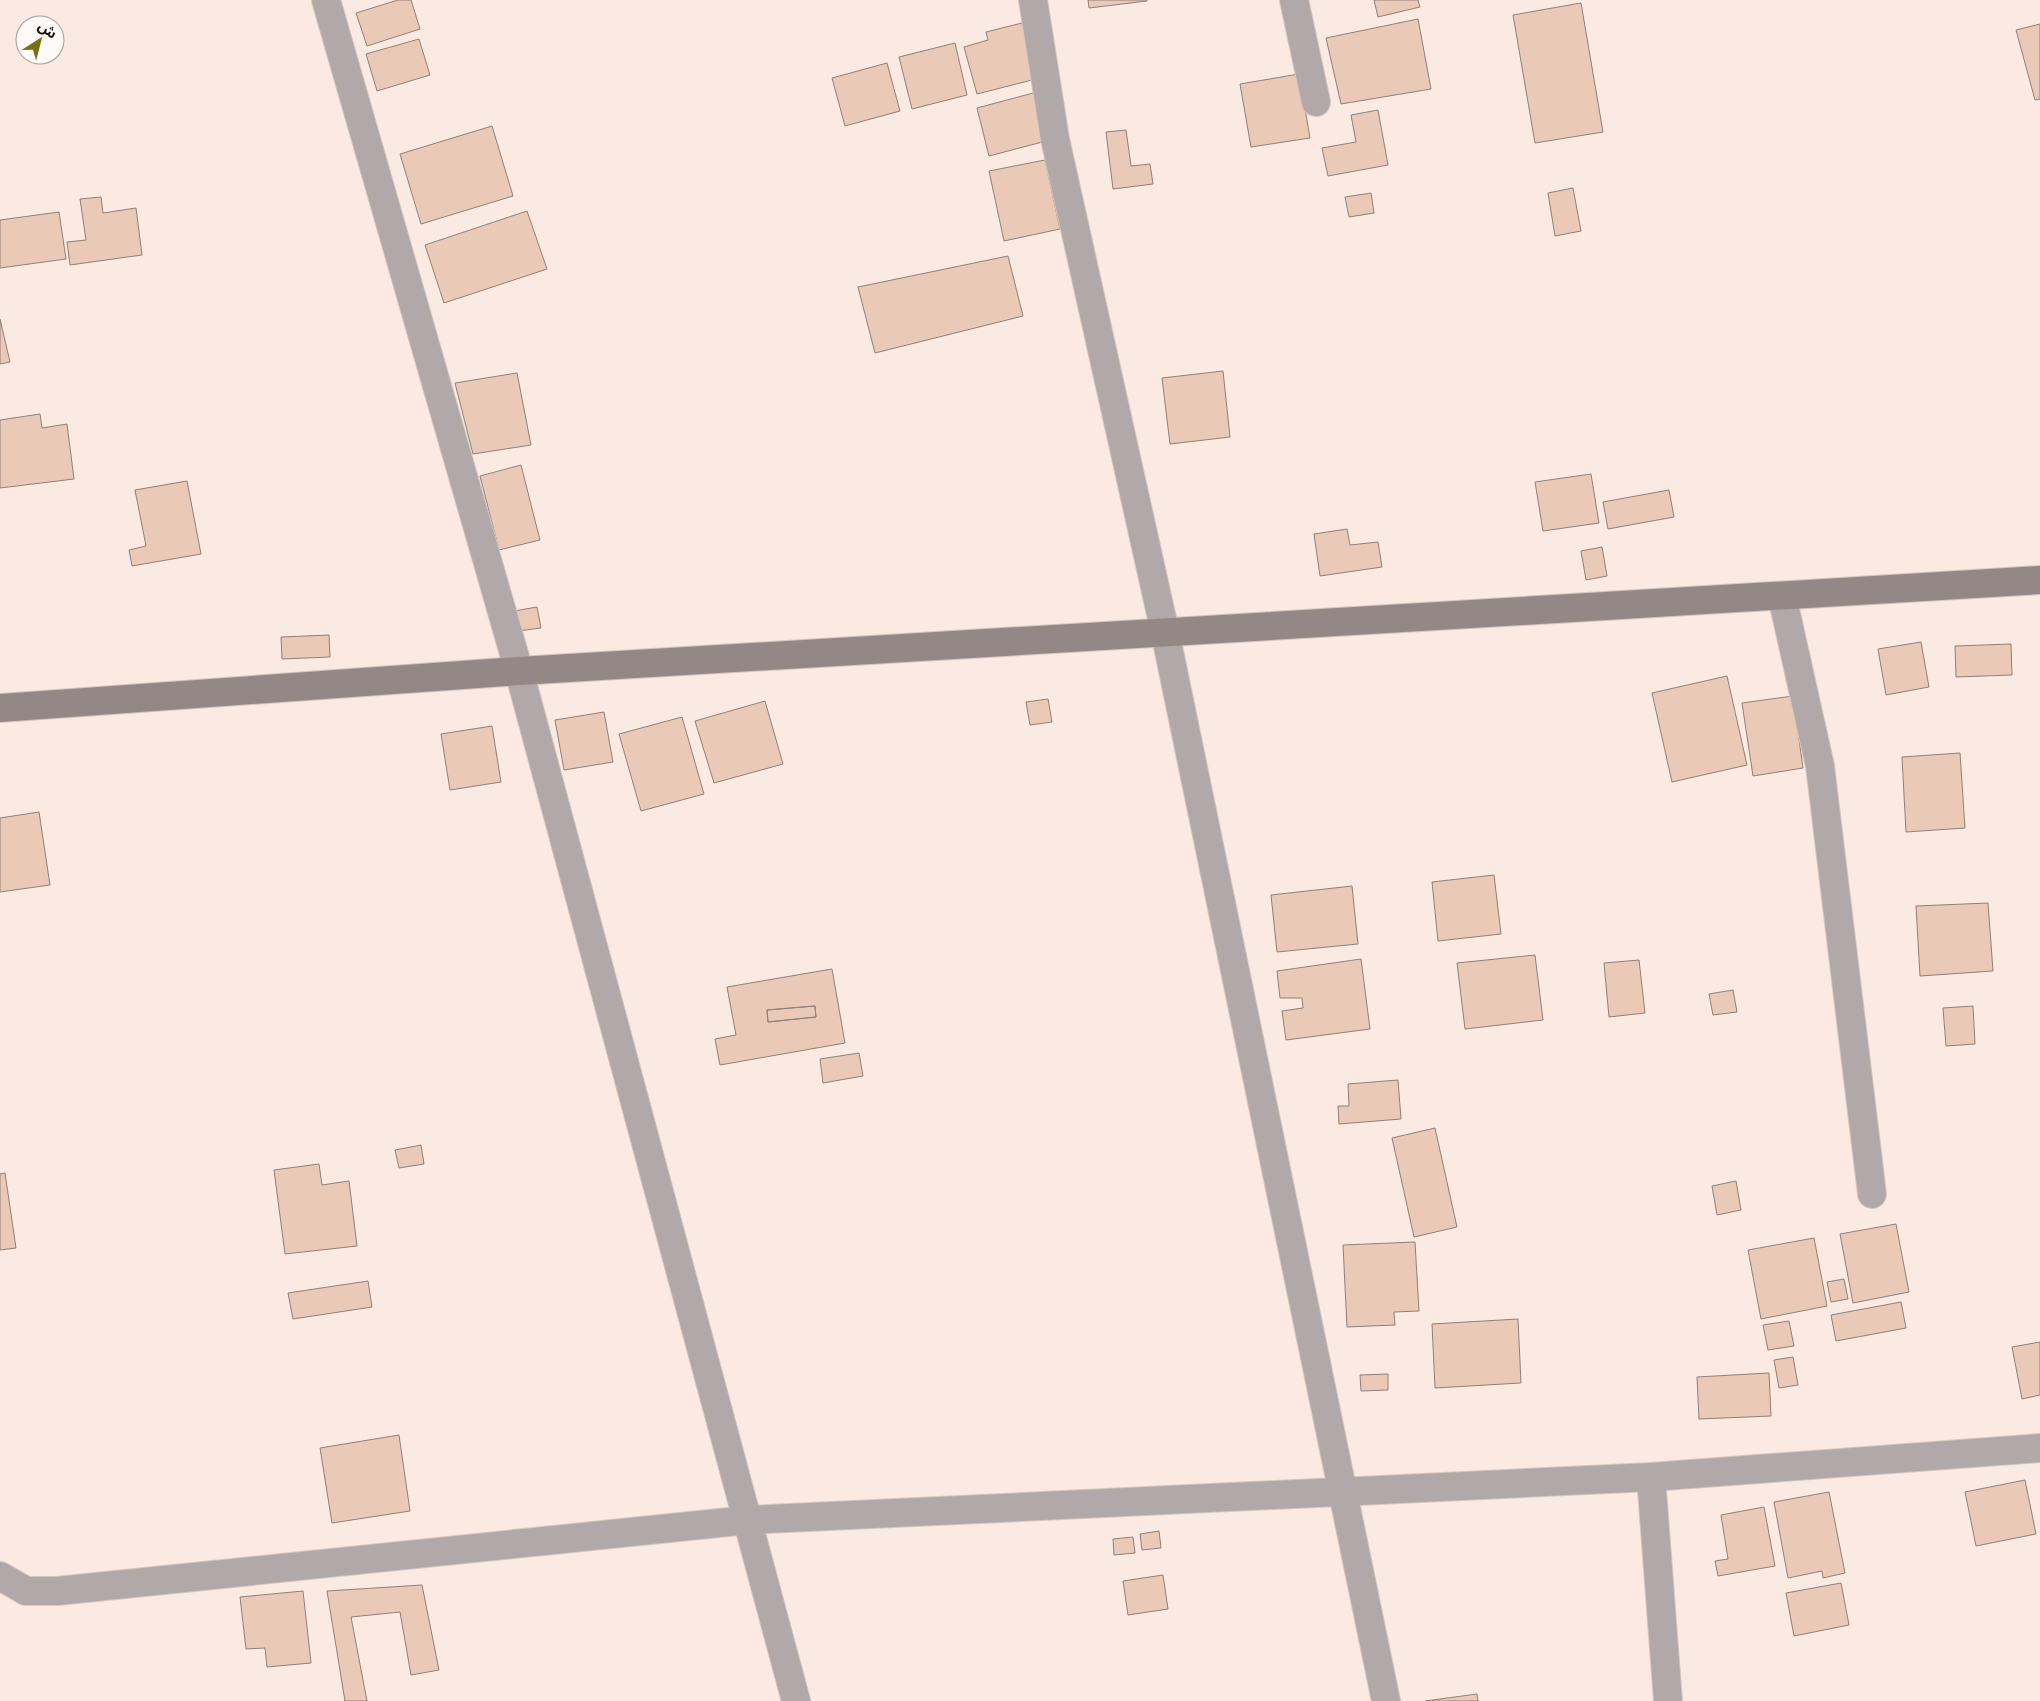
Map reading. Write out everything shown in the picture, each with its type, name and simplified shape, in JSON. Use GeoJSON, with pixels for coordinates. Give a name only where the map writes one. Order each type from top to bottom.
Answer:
{"type":"FeatureCollection","features":[{"type":"Feature","properties":{"kind":"main road"},"geometry":{"type":"LineString","coordinates":[[0,708],[519,671],[2040,580]]}},
{"type":"Feature","properties":{"kind":"street"},"geometry":{"type":"LineString","coordinates":[[326,0],[519,671],[796,1701]]}},
{"type":"Feature","properties":{"kind":"street"},"geometry":{"type":"LineString","coordinates":[[1033,0],[1055,139],[1165,632],[1386,1701]]}},
{"type":"Feature","properties":{"kind":"street"},"geometry":{"type":"LineString","coordinates":[[1294,0],[1316,102]]}},
{"type":"Feature","properties":{"kind":"street"},"geometry":{"type":"LineString","coordinates":[[1782,596],[1820,766],[1872,1194]]}},
{"type":"Feature","properties":{"kind":"street"},"geometry":{"type":"LineString","coordinates":[[0,1576],[26,1591],[57,1591],[748,1520],[1651,1477],[2040,1448]]}},
{"type":"Feature","properties":{"kind":"street"},"geometry":{"type":"LineString","coordinates":[[1651,1477],[1668,1701]]}},
{"type":"Feature","properties":{"kind":"building"},"geometry":{"type":"Polygon","coordinates":[[[398,0],[411,0],[420,29],[367,46],[356,13],[398,0]]]}},
{"type":"Feature","properties":{"kind":"building"},"geometry":{"type":"Polygon","coordinates":[[[1088,0],[1147,0],[1147,1],[1089,8],[1088,0]]]}},
{"type":"Feature","properties":{"kind":"building"},"geometry":{"type":"Polygon","coordinates":[[[1374,0],[1418,0],[1420,7],[1378,17],[1374,0]]]}},
{"type":"Feature","properties":{"kind":"building"},"geometry":{"type":"Polygon","coordinates":[[[1581,3],[1603,132],[1535,143],[1513,15],[1581,3]]]}},
{"type":"Feature","properties":{"kind":"building"},"geometry":{"type":"Polygon","coordinates":[[[1418,19],[1431,89],[1341,104],[1326,38],[1418,19]]]}},
{"type":"Feature","properties":{"kind":"building"},"geometry":{"type":"Polygon","coordinates":[[[1022,23],[1036,79],[977,94],[964,47],[988,40],[986,32],[1022,23]]]}},
{"type":"Feature","properties":{"kind":"building"},"geometry":{"type":"Polygon","coordinates":[[[2040,24],[2040,99],[2035,100],[2016,30],[2040,24]]]}},
{"type":"Feature","properties":{"kind":"building"},"geometry":{"type":"Polygon","coordinates":[[[419,39],[430,75],[377,91],[366,54],[419,39]]]}},
{"type":"Feature","properties":{"kind":"building"},"geometry":{"type":"Polygon","coordinates":[[[955,43],[967,95],[912,109],[899,57],[955,43]]]}},
{"type":"Feature","properties":{"kind":"building"},"geometry":{"type":"Polygon","coordinates":[[[887,63],[900,111],[845,126],[832,78],[887,63]]]}},
{"type":"Feature","properties":{"kind":"building"},"geometry":{"type":"Polygon","coordinates":[[[1299,74],[1310,138],[1251,147],[1240,84],[1299,74]]]}},
{"type":"Feature","properties":{"kind":"building"},"geometry":{"type":"Polygon","coordinates":[[[1037,92],[1050,140],[989,156],[977,108],[1037,92]]]}},
{"type":"Feature","properties":{"kind":"building"},"geometry":{"type":"Polygon","coordinates":[[[1378,110],[1388,165],[1328,176],[1322,148],[1356,142],[1351,115],[1378,110]]]}},
{"type":"Feature","properties":{"kind":"building"},"geometry":{"type":"Polygon","coordinates":[[[492,126],[513,196],[421,224],[400,154],[492,126]]]}},
{"type":"Feature","properties":{"kind":"building"},"geometry":{"type":"Polygon","coordinates":[[[1126,130],[1131,166],[1150,164],[1153,184],[1113,189],[1106,132],[1126,130]]]}},
{"type":"Feature","properties":{"kind":"building"},"geometry":{"type":"Polygon","coordinates":[[[1045,160],[1060,229],[1004,241],[989,171],[1045,160]]]}},
{"type":"Feature","properties":{"kind":"building"},"geometry":{"type":"Polygon","coordinates":[[[1573,188],[1581,231],[1555,236],[1548,193],[1573,188]]]}},
{"type":"Feature","properties":{"kind":"building"},"geometry":{"type":"Polygon","coordinates":[[[1371,193],[1374,213],[1349,217],[1345,197],[1371,193]]]}},
{"type":"Feature","properties":{"kind":"building"},"geometry":{"type":"Polygon","coordinates":[[[101,197],[103,213],[136,208],[142,255],[70,265],[67,242],[86,240],[80,199],[101,197]]]}},
{"type":"Feature","properties":{"kind":"building"},"geometry":{"type":"Polygon","coordinates":[[[527,211],[547,269],[444,303],[425,245],[527,211]]]}},
{"type":"Feature","properties":{"kind":"building"},"geometry":{"type":"Polygon","coordinates":[[[59,212],[66,259],[0,268],[0,220],[59,212]]]}},
{"type":"Feature","properties":{"kind":"building"},"geometry":{"type":"Polygon","coordinates":[[[1008,256],[1023,316],[875,353],[858,287],[1008,256]]]}},
{"type":"Feature","properties":{"kind":"building"},"geometry":{"type":"Polygon","coordinates":[[[0,319],[10,362],[0,364],[0,319]]]}},
{"type":"Feature","properties":{"kind":"building"},"geometry":{"type":"Polygon","coordinates":[[[1223,371],[1230,437],[1170,444],[1162,378],[1223,371]]]}},
{"type":"Feature","properties":{"kind":"building"},"geometry":{"type":"Polygon","coordinates":[[[517,373],[531,445],[473,454],[455,383],[517,373]]]}},
{"type":"Feature","properties":{"kind":"building"},"geometry":{"type":"Polygon","coordinates":[[[40,414],[42,428],[67,424],[74,479],[0,488],[0,420],[40,414]]]}},
{"type":"Feature","properties":{"kind":"building"},"geometry":{"type":"Polygon","coordinates":[[[521,465],[540,540],[499,550],[480,476],[521,465]]]}},
{"type":"Feature","properties":{"kind":"building"},"geometry":{"type":"Polygon","coordinates":[[[1591,474],[1599,523],[1543,531],[1535,482],[1591,474]]]}},
{"type":"Feature","properties":{"kind":"building"},"geometry":{"type":"Polygon","coordinates":[[[187,481],[201,554],[132,566],[129,550],[146,546],[135,490],[187,481]]]}},
{"type":"Feature","properties":{"kind":"building"},"geometry":{"type":"Polygon","coordinates":[[[1669,490],[1674,517],[1608,529],[1603,502],[1669,490]]]}},
{"type":"Feature","properties":{"kind":"building"},"geometry":{"type":"Polygon","coordinates":[[[1347,529],[1350,545],[1378,542],[1382,567],[1320,576],[1314,534],[1347,529]]]}},
{"type":"Feature","properties":{"kind":"building"},"geometry":{"type":"Polygon","coordinates":[[[1602,547],[1607,576],[1586,580],[1581,551],[1602,547]]]}},
{"type":"Feature","properties":{"kind":"building"},"geometry":{"type":"Polygon","coordinates":[[[537,607],[541,628],[518,631],[514,611],[537,607]]]}},
{"type":"Feature","properties":{"kind":"building"},"geometry":{"type":"Polygon","coordinates":[[[329,635],[330,657],[282,659],[281,637],[329,635]]]}},
{"type":"Feature","properties":{"kind":"building"},"geometry":{"type":"Polygon","coordinates":[[[1921,642],[1929,687],[1886,695],[1878,649],[1921,642]]]}},
{"type":"Feature","properties":{"kind":"building"},"geometry":{"type":"Polygon","coordinates":[[[2011,644],[2012,675],[1956,677],[1955,646],[2011,644]]]}},
{"type":"Feature","properties":{"kind":"building"},"geometry":{"type":"Polygon","coordinates":[[[1727,676],[1747,765],[1672,782],[1652,693],[1727,676]]]}},
{"type":"Feature","properties":{"kind":"building"},"geometry":{"type":"Polygon","coordinates":[[[1793,696],[1803,768],[1753,776],[1742,703],[1793,696]]]}},
{"type":"Feature","properties":{"kind":"building"},"geometry":{"type":"Polygon","coordinates":[[[1048,699],[1052,722],[1030,725],[1026,702],[1048,699]]]}},
{"type":"Feature","properties":{"kind":"building"},"geometry":{"type":"Polygon","coordinates":[[[765,701],[783,764],[714,783],[695,721],[765,701]]]}},
{"type":"Feature","properties":{"kind":"building"},"geometry":{"type":"Polygon","coordinates":[[[604,712],[613,762],[564,770],[555,720],[604,712]]]}},
{"type":"Feature","properties":{"kind":"building"},"geometry":{"type":"Polygon","coordinates":[[[682,717],[704,794],[641,811],[619,734],[682,717]]]}},
{"type":"Feature","properties":{"kind":"building"},"geometry":{"type":"Polygon","coordinates":[[[492,726],[501,782],[450,790],[441,734],[492,726]]]}},
{"type":"Feature","properties":{"kind":"building"},"geometry":{"type":"Polygon","coordinates":[[[1960,753],[1965,828],[1906,832],[1902,757],[1960,753]]]}},
{"type":"Feature","properties":{"kind":"building"},"geometry":{"type":"Polygon","coordinates":[[[39,812],[50,885],[0,892],[0,818],[39,812]]]}},
{"type":"Feature","properties":{"kind":"building"},"geometry":{"type":"Polygon","coordinates":[[[1494,875],[1501,934],[1438,941],[1432,882],[1494,875]]]}},
{"type":"Feature","properties":{"kind":"building"},"geometry":{"type":"Polygon","coordinates":[[[1352,886],[1358,944],[1277,952],[1271,895],[1352,886]]]}},
{"type":"Feature","properties":{"kind":"building"},"geometry":{"type":"Polygon","coordinates":[[[1988,903],[1993,971],[1920,976],[1916,906],[1988,903]]]}},
{"type":"Feature","properties":{"kind":"building"},"geometry":{"type":"Polygon","coordinates":[[[1535,955],[1543,1020],[1465,1029],[1457,963],[1535,955]]]}},
{"type":"Feature","properties":{"kind":"building"},"geometry":{"type":"Polygon","coordinates":[[[1361,959],[1370,1029],[1286,1040],[1282,1011],[1303,1008],[1302,998],[1280,998],[1277,971],[1361,959]]]}},
{"type":"Feature","properties":{"kind":"building"},"geometry":{"type":"Polygon","coordinates":[[[1639,960],[1645,1013],[1609,1017],[1604,963],[1639,960]]]}},
{"type":"Feature","properties":{"kind":"building"},"geometry":{"type":"Polygon","coordinates":[[[832,969],[845,1043],[720,1065],[715,1039],[736,1035],[727,987],[832,969]],[[815,1006],[767,1010],[768,1022],[816,1017],[815,1006]]]}},
{"type":"Feature","properties":{"kind":"building"},"geometry":{"type":"Polygon","coordinates":[[[1733,990],[1737,1012],[1713,1015],[1709,994],[1733,990]]]}},
{"type":"Feature","properties":{"kind":"building"},"geometry":{"type":"Polygon","coordinates":[[[815,1006],[816,1017],[768,1022],[767,1010],[815,1006]]]}},
{"type":"Feature","properties":{"kind":"building"},"geometry":{"type":"Polygon","coordinates":[[[1973,1006],[1975,1044],[1946,1046],[1943,1008],[1973,1006]]]}},
{"type":"Feature","properties":{"kind":"building"},"geometry":{"type":"Polygon","coordinates":[[[859,1053],[863,1076],[823,1083],[820,1059],[859,1053]]]}},
{"type":"Feature","properties":{"kind":"building"},"geometry":{"type":"Polygon","coordinates":[[[1398,1080],[1401,1119],[1339,1124],[1338,1106],[1349,1106],[1348,1084],[1398,1080]]]}},
{"type":"Feature","properties":{"kind":"building"},"geometry":{"type":"Polygon","coordinates":[[[1435,1128],[1457,1227],[1414,1237],[1392,1138],[1435,1128]]]}},
{"type":"Feature","properties":{"kind":"building"},"geometry":{"type":"Polygon","coordinates":[[[421,1145],[424,1164],[399,1168],[395,1150],[421,1145]]]}},
{"type":"Feature","properties":{"kind":"building"},"geometry":{"type":"Polygon","coordinates":[[[319,1164],[322,1185],[349,1181],[357,1246],[285,1254],[274,1170],[319,1164]]]}},
{"type":"Feature","properties":{"kind":"building"},"geometry":{"type":"Polygon","coordinates":[[[5,1173],[16,1248],[0,1250],[0,1174],[5,1173]]]}},
{"type":"Feature","properties":{"kind":"building"},"geometry":{"type":"Polygon","coordinates":[[[1736,1181],[1741,1210],[1717,1215],[1712,1186],[1736,1181]]]}},
{"type":"Feature","properties":{"kind":"building"},"geometry":{"type":"Polygon","coordinates":[[[1896,1224],[1909,1292],[1853,1303],[1840,1234],[1896,1224]]]}},
{"type":"Feature","properties":{"kind":"building"},"geometry":{"type":"Polygon","coordinates":[[[1814,1238],[1827,1306],[1761,1319],[1748,1250],[1814,1238]]]}},
{"type":"Feature","properties":{"kind":"building"},"geometry":{"type":"Polygon","coordinates":[[[1415,1242],[1419,1311],[1394,1312],[1395,1325],[1347,1327],[1343,1245],[1415,1242]]]}},
{"type":"Feature","properties":{"kind":"building"},"geometry":{"type":"Polygon","coordinates":[[[1844,1279],[1848,1299],[1831,1302],[1827,1282],[1844,1279]]]}},
{"type":"Feature","properties":{"kind":"building"},"geometry":{"type":"Polygon","coordinates":[[[368,1281],[372,1307],[293,1319],[288,1293],[368,1281]]]}},
{"type":"Feature","properties":{"kind":"building"},"geometry":{"type":"Polygon","coordinates":[[[1901,1302],[1906,1328],[1836,1341],[1831,1315],[1901,1302]]]}},
{"type":"Feature","properties":{"kind":"building"},"geometry":{"type":"Polygon","coordinates":[[[1518,1319],[1521,1383],[1435,1388],[1432,1324],[1518,1319]]]}},
{"type":"Feature","properties":{"kind":"building"},"geometry":{"type":"Polygon","coordinates":[[[1789,1321],[1794,1346],[1768,1350],[1763,1325],[1789,1321]]]}},
{"type":"Feature","properties":{"kind":"building"},"geometry":{"type":"Polygon","coordinates":[[[2040,1342],[2040,1395],[2022,1399],[2012,1347],[2040,1342]]]}},
{"type":"Feature","properties":{"kind":"building"},"geometry":{"type":"Polygon","coordinates":[[[1793,1357],[1798,1385],[1779,1388],[1774,1360],[1793,1357]]]}},
{"type":"Feature","properties":{"kind":"building"},"geometry":{"type":"Polygon","coordinates":[[[1769,1373],[1771,1416],[1699,1419],[1697,1377],[1769,1373]]]}},
{"type":"Feature","properties":{"kind":"building"},"geometry":{"type":"Polygon","coordinates":[[[1388,1374],[1388,1390],[1361,1391],[1360,1375],[1388,1374]]]}},
{"type":"Feature","properties":{"kind":"building"},"geometry":{"type":"Polygon","coordinates":[[[399,1435],[410,1511],[332,1523],[320,1448],[399,1435]]]}},
{"type":"Feature","properties":{"kind":"building"},"geometry":{"type":"Polygon","coordinates":[[[2025,1480],[2036,1534],[1976,1546],[1965,1492],[2025,1480]]]}},
{"type":"Feature","properties":{"kind":"building"},"geometry":{"type":"Polygon","coordinates":[[[1829,1492],[1845,1573],[1823,1578],[1822,1571],[1788,1578],[1774,1502],[1829,1492]]]}},
{"type":"Feature","properties":{"kind":"building"},"geometry":{"type":"Polygon","coordinates":[[[1764,1507],[1775,1566],[1718,1576],[1715,1561],[1728,1559],[1721,1515],[1764,1507]]]}},
{"type":"Feature","properties":{"kind":"building"},"geometry":{"type":"Polygon","coordinates":[[[1159,1531],[1161,1548],[1142,1550],[1140,1534],[1159,1531]]]}},
{"type":"Feature","properties":{"kind":"building"},"geometry":{"type":"Polygon","coordinates":[[[1133,1537],[1135,1553],[1114,1555],[1113,1539],[1133,1537]]]}},
{"type":"Feature","properties":{"kind":"building"},"geometry":{"type":"Polygon","coordinates":[[[1163,1575],[1168,1609],[1128,1615],[1123,1581],[1163,1575]]]}},
{"type":"Feature","properties":{"kind":"building"},"geometry":{"type":"Polygon","coordinates":[[[1841,1583],[1849,1625],[1794,1636],[1786,1593],[1841,1583]]]}},
{"type":"Feature","properties":{"kind":"building"},"geometry":{"type":"Polygon","coordinates":[[[422,1585],[439,1670],[411,1675],[400,1612],[351,1617],[367,1701],[345,1701],[327,1591],[422,1585]]]}},
{"type":"Feature","properties":{"kind":"building"},"geometry":{"type":"Polygon","coordinates":[[[303,1591],[311,1663],[267,1667],[265,1648],[246,1649],[240,1597],[303,1591]]]}},
{"type":"Feature","properties":{"kind":"building"},"geometry":{"type":"Polygon","coordinates":[[[1477,1694],[1478,1701],[1425,1701],[1477,1694]]]}}]}
